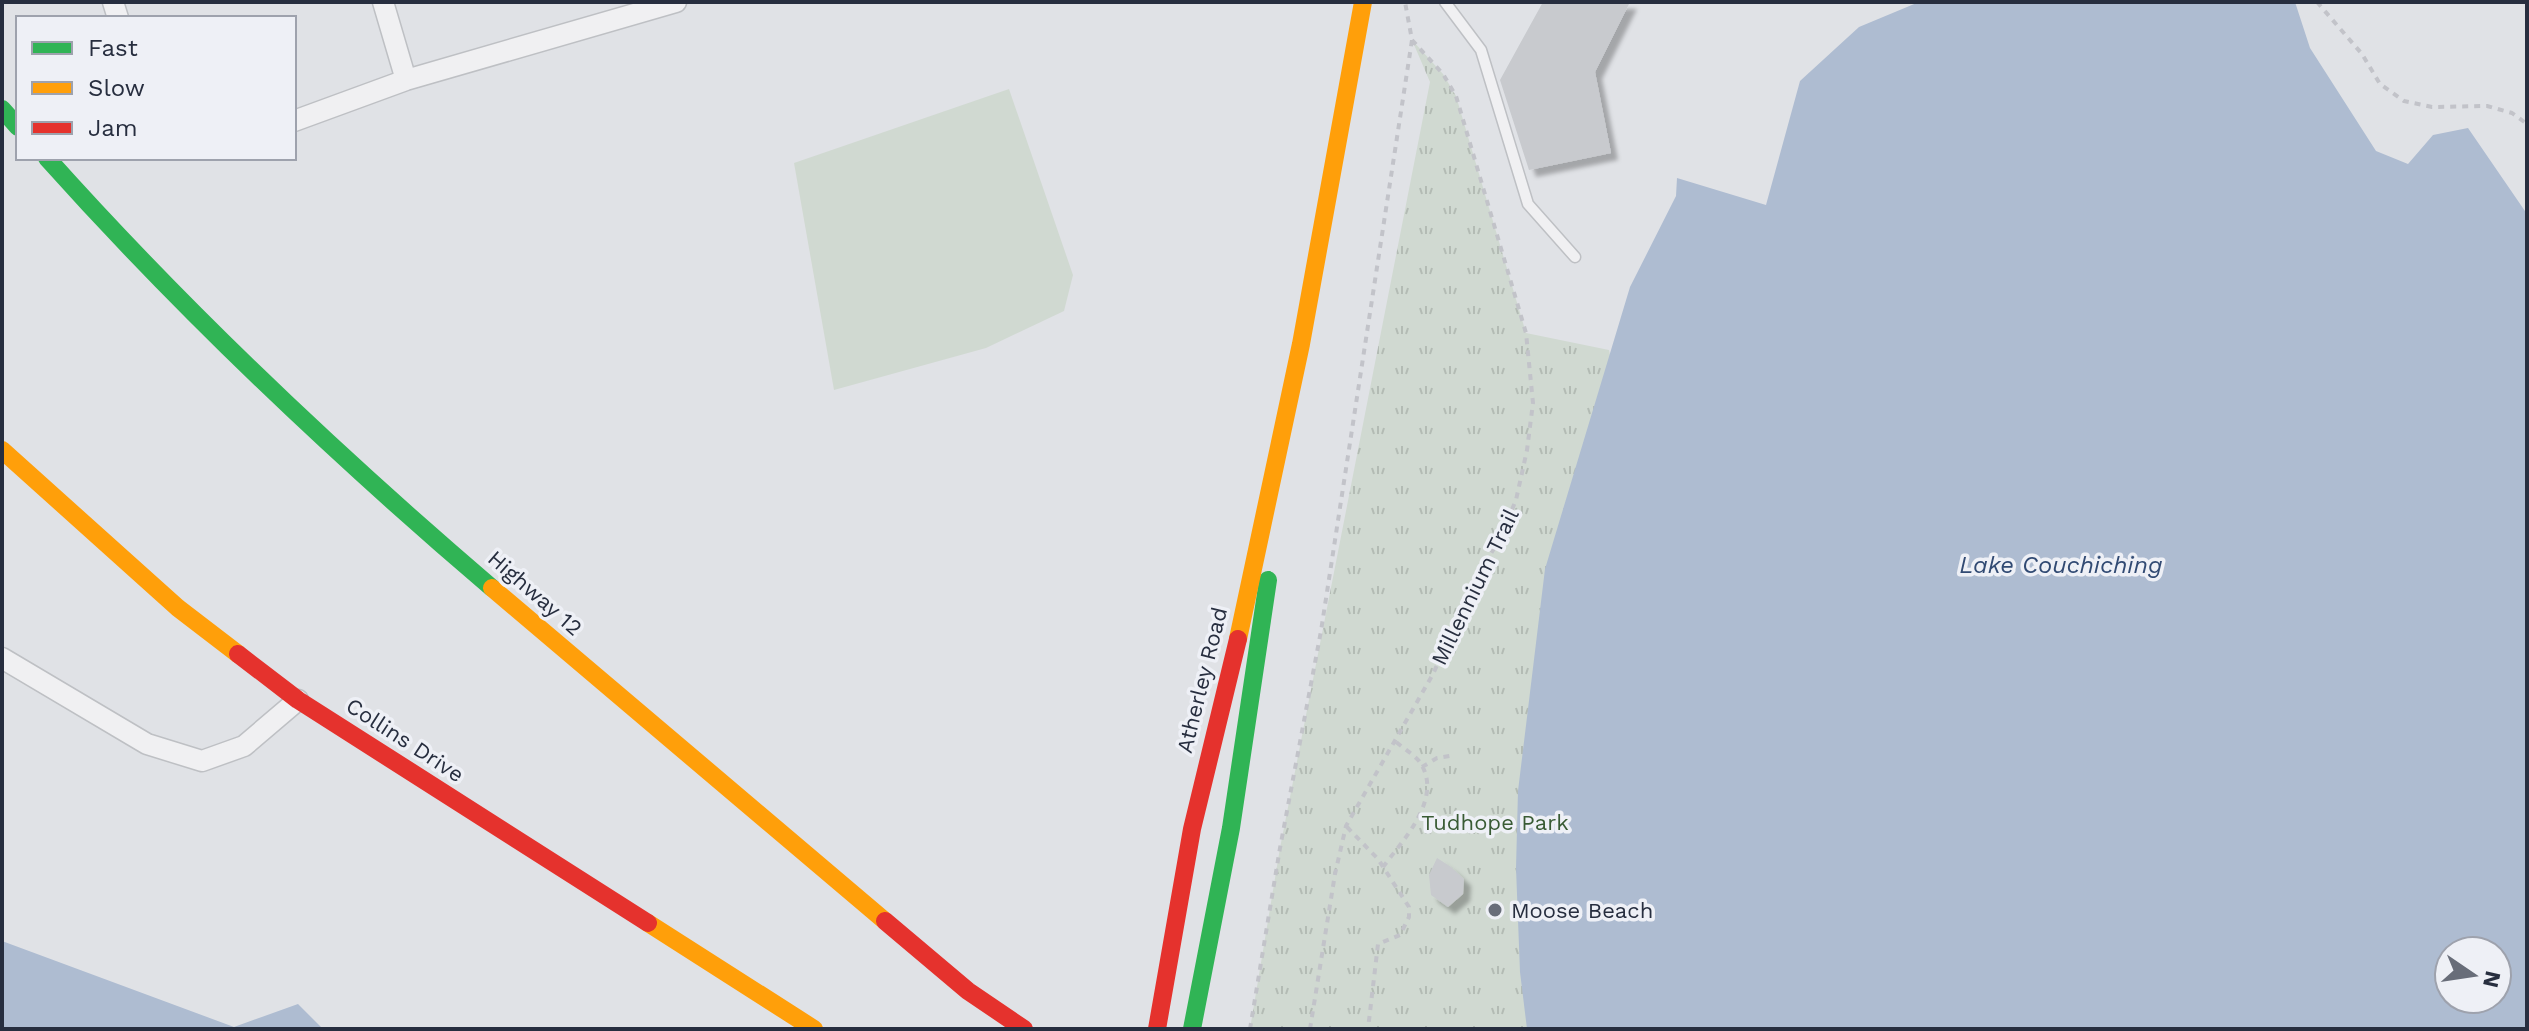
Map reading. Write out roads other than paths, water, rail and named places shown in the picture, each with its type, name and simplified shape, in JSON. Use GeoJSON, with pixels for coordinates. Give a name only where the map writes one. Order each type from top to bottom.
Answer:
{"type":"FeatureCollection","features":[{"type":"Feature","properties":{"kind":"main road","name":"Atherley Road"},"geometry":{"type":"LineString","coordinates":[[1157,1029],[1192,829],[1250,585],[1301,344],[1363,2]]}},
{"type":"Feature","properties":{"kind":"main road"},"geometry":{"type":"LineString","coordinates":[[2,109],[16,125]]}},
{"type":"Feature","properties":{"kind":"main road","name":"Highway 12"},"geometry":{"type":"LineString","coordinates":[[49,160],[99,216],[245,362],[389,500],[968,991],[1024,1029]]}},
{"type":"Feature","properties":{"kind":"main road","name":"Atherley Road"},"geometry":{"type":"LineString","coordinates":[[1192,1029],[1235,799],[1301,344]]}},
{"type":"Feature","properties":{"kind":"main road","name":"Collins Drive"},"geometry":{"type":"LineString","coordinates":[[2,450],[178,608],[298,700],[814,1029]]}},
{"type":"Feature","properties":{"kind":"main road"},"geometry":{"type":"LineString","coordinates":[[968,991],[979,1016]]}},
{"type":"Feature","properties":{"kind":"street"},"geometry":{"type":"LineString","coordinates":[[383,2],[406,80]]}},
{"type":"Feature","properties":{"kind":"street"},"geometry":{"type":"LineString","coordinates":[[296,120],[406,80],[662,4]]}},
{"type":"Feature","properties":{"kind":"street"},"geometry":{"type":"LineString","coordinates":[[2,658],[147,744],[202,761],[244,746],[298,700]]}},
{"type":"Feature","properties":{"kind":"lane"},"geometry":{"type":"LineString","coordinates":[[1445,2],[1481,50],[1528,204],[1575,257]]}},
{"type":"Feature","properties":{"kind":"water","name":"Lake Couchiching"},"geometry":{"type":"Polygon","coordinates":[[[1919,2],[2295,2],[2310,48],[2376,151],[2408,164],[2433,135],[2468,128],[2527,214],[2527,1029],[1527,1029],[1520,972],[1516,868],[1518,791],[1545,569],[1630,287],[1676,196],[1677,178],[1766,205],[1800,81],[1859,27],[1919,2]]]}},
{"type":"Feature","properties":{"kind":"water"},"geometry":{"type":"Polygon","coordinates":[[[2,941],[234,1027],[298,1004],[323,1029],[2,1029],[2,941]]]}},
{"type":"Feature","properties":{"kind":"place","name":"Moose Beach"},"geometry":{"type":"Point","coordinates":[1495,910]}},
{"type":"Feature","properties":{"kind":"park label","name":"Tudhope Park"},"geometry":{"type":"Point","coordinates":[1495,822]}}]}
